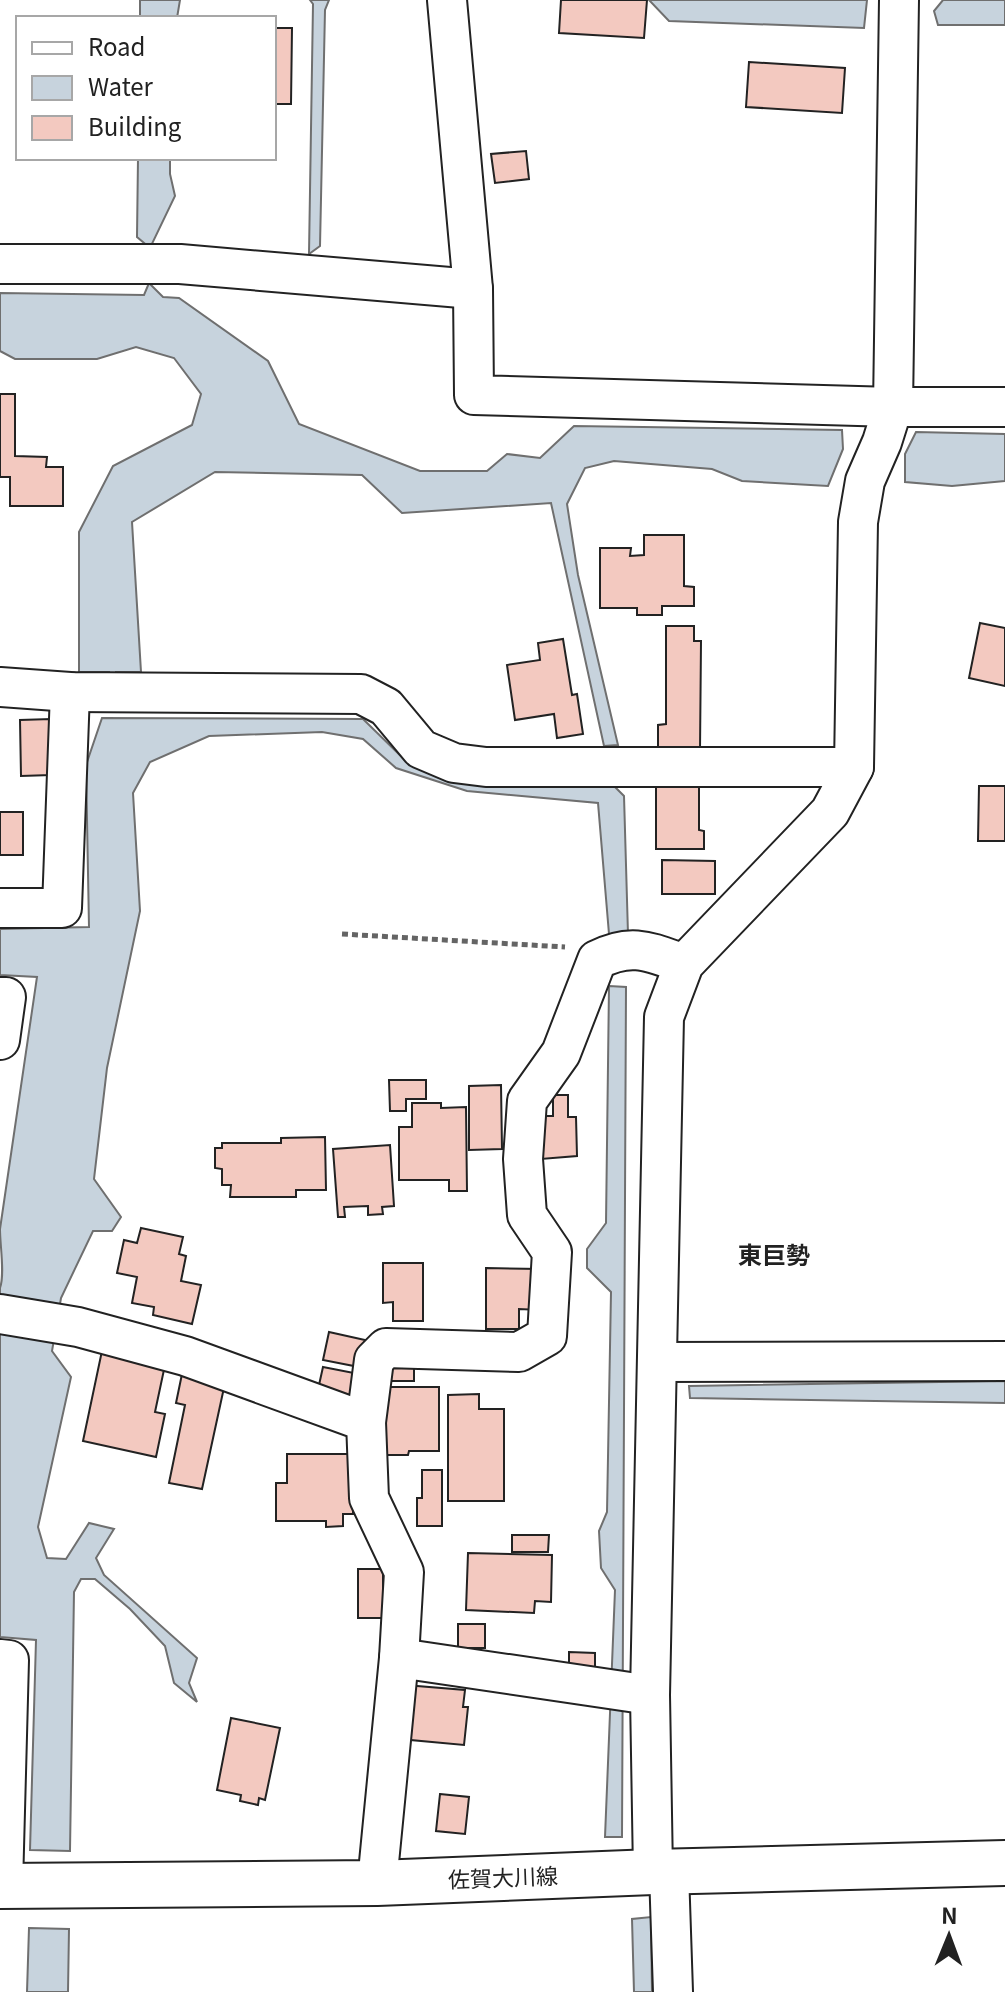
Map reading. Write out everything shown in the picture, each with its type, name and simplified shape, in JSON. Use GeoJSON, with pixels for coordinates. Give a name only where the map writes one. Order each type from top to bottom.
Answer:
{"type":"FeatureCollection","features":[{"type":"Feature","properties":{"kind":"main road","name":"佐賀大川線"},"geometry":{"type":"LineString","coordinates":[[1,1886],[377,1883],[1005,1863]]}},
{"type":"Feature","properties":{"kind":"street"},"geometry":{"type":"LineString","coordinates":[[447,0],[473,289],[474,395],[893,407],[1005,407]]}},
{"type":"Feature","properties":{"kind":"street"},"geometry":{"type":"LineString","coordinates":[[673,1992],[661,1872],[650,1695],[664,1017],[684,964],[830,812],[854,767],[858,522],[865,481],[893,407],[899,0]]}},
{"type":"Feature","properties":{"kind":"street"},"geometry":{"type":"LineString","coordinates":[[0,264],[180,264],[473,289]]}},
{"type":"Feature","properties":{"kind":"street"},"geometry":{"type":"LineString","coordinates":[[0,687],[70,692],[361,694],[386,707],[421,749],[454,763],[486,767],[854,767]]}},
{"type":"Feature","properties":{"kind":"street"},"geometry":{"type":"LineString","coordinates":[[0,908],[62,908],[70,692]]}},
{"type":"Feature","properties":{"kind":"street"},"geometry":{"type":"LineString","coordinates":[[377,1883],[399,1658],[404,1572],[369,1498],[366,1422],[374,1360],[386,1348],[519,1352],[547,1336],[552,1252],[527,1215],[523,1159],[527,1101],[561,1053],[597,960],[616,950],[647,951],[684,964]]}},
{"type":"Feature","properties":{"kind":"street"},"geometry":{"type":"LineString","coordinates":[[0,997],[6,997],[0,1040]]}},
{"type":"Feature","properties":{"kind":"street"},"geometry":{"type":"LineString","coordinates":[[0,1314],[78,1327],[185,1356],[366,1422]]}},
{"type":"Feature","properties":{"kind":"street"},"geometry":{"type":"LineString","coordinates":[[657,1362],[1005,1361]]}},
{"type":"Feature","properties":{"kind":"street"},"geometry":{"type":"LineString","coordinates":[[399,1658],[650,1695]]}},
{"type":"Feature","properties":{"kind":"street"},"geometry":{"type":"LineString","coordinates":[[0,1659],[9,1660],[1,1886]]}},
{"type":"Feature","properties":{"kind":"path"},"geometry":{"type":"LineString","coordinates":[[342,934],[616,950]]}},
{"type":"Feature","properties":{"kind":"water"},"geometry":{"type":"Polygon","coordinates":[[[140,0],[180,0],[177,16],[140,16],[140,0]]]}},
{"type":"Feature","properties":{"kind":"water"},"geometry":{"type":"Polygon","coordinates":[[[310,0],[329,0],[325,10],[320,246],[309,254],[313,4],[310,0]]]}},
{"type":"Feature","properties":{"kind":"water"},"geometry":{"type":"Polygon","coordinates":[[[649,0],[867,0],[864,28],[669,21],[649,0]]]}},
{"type":"Feature","properties":{"kind":"water"},"geometry":{"type":"Polygon","coordinates":[[[943,0],[1005,0],[1005,25],[938,25],[934,11],[943,0]]]}},
{"type":"Feature","properties":{"kind":"water"},"geometry":{"type":"Polygon","coordinates":[[[138,160],[170,160],[175,196],[150,248],[137,237],[138,160]]]}},
{"type":"Feature","properties":{"kind":"water"},"geometry":{"type":"Polygon","coordinates":[[[149,283],[163,297],[179,298],[268,361],[299,424],[420,471],[487,471],[507,454],[540,458],[574,426],[842,430],[843,449],[828,486],[742,481],[712,469],[614,461],[585,468],[567,504],[578,575],[618,745],[604,746],[551,503],[402,513],[362,475],[215,472],[132,522],[141,672],[116,672],[116,677],[109,677],[109,672],[79,672],[79,532],[113,466],[192,425],[201,394],[174,358],[136,347],[97,359],[15,359],[0,351],[0,293],[144,295],[149,283]]]}},
{"type":"Feature","properties":{"kind":"water"},"geometry":{"type":"Polygon","coordinates":[[[916,432],[1005,434],[1005,481],[952,486],[905,482],[905,454],[916,432]]]}},
{"type":"Feature","properties":{"kind":"water"},"geometry":{"type":"Polygon","coordinates":[[[102,718],[363,719],[406,761],[483,781],[606,778],[624,796],[628,934],[609,934],[598,803],[467,791],[396,768],[363,739],[322,732],[209,736],[150,762],[133,793],[140,911],[107,1068],[94,1179],[121,1217],[112,1231],[93,1231],[61,1298],[52,1351],[71,1377],[38,1527],[47,1558],[66,1559],[89,1523],[114,1529],[96,1558],[104,1575],[197,1658],[189,1683],[197,1702],[174,1683],[165,1646],[130,1609],[95,1579],[81,1579],[74,1592],[70,1851],[30,1850],[36,1640],[0,1637],[0,1229],[37,977],[0,975],[0,929],[89,927],[86,765],[102,718]]]}},
{"type":"Feature","properties":{"kind":"water"},"geometry":{"type":"Polygon","coordinates":[[[609,986],[626,987],[622,1837],[605,1837],[615,1590],[601,1568],[599,1531],[607,1512],[611,1292],[587,1268],[587,1249],[606,1223],[609,986]]]}},
{"type":"Feature","properties":{"kind":"water"},"geometry":{"type":"Polygon","coordinates":[[[1005,1381],[1005,1403],[690,1398],[689,1386],[1005,1381]]]}},
{"type":"Feature","properties":{"kind":"water"},"geometry":{"type":"Polygon","coordinates":[[[651,1917],[652,1992],[634,1992],[632,1919],[651,1917]]]}},
{"type":"Feature","properties":{"kind":"water"},"geometry":{"type":"Polygon","coordinates":[[[29,1928],[69,1929],[68,1992],[27,1992],[29,1928]]]}},
{"type":"Feature","properties":{"kind":"building"},"geometry":{"type":"Polygon","coordinates":[[[561,0],[647,0],[644,38],[559,33],[561,0]]]}},
{"type":"Feature","properties":{"kind":"building"},"geometry":{"type":"Polygon","coordinates":[[[276,28],[292,28],[291,104],[276,104],[276,28]]]}},
{"type":"Feature","properties":{"kind":"building"},"geometry":{"type":"Polygon","coordinates":[[[749,62],[845,68],[842,113],[746,107],[749,62]]]}},
{"type":"Feature","properties":{"kind":"building"},"geometry":{"type":"Polygon","coordinates":[[[526,151],[529,179],[495,183],[491,154],[526,151]]]}},
{"type":"Feature","properties":{"kind":"building"},"geometry":{"type":"Polygon","coordinates":[[[0,394],[15,394],[15,456],[47,457],[46,467],[63,467],[63,506],[10,506],[10,477],[0,477],[0,394]]]}},
{"type":"Feature","properties":{"kind":"building"},"geometry":{"type":"Polygon","coordinates":[[[644,535],[684,535],[684,586],[694,587],[694,606],[662,606],[662,615],[637,615],[637,608],[600,608],[600,548],[631,548],[630,556],[644,555],[644,535]]]}},
{"type":"Feature","properties":{"kind":"building"},"geometry":{"type":"Polygon","coordinates":[[[980,623],[1005,628],[1005,686],[969,678],[980,623]]]}},
{"type":"Feature","properties":{"kind":"building"},"geometry":{"type":"Polygon","coordinates":[[[666,626],[694,626],[694,641],[701,641],[700,751],[658,751],[658,725],[666,724],[666,626]]]}},
{"type":"Feature","properties":{"kind":"building"},"geometry":{"type":"Polygon","coordinates":[[[563,639],[572,695],[577,694],[583,734],[557,738],[554,714],[515,720],[507,665],[540,660],[538,643],[563,639]]]}},
{"type":"Feature","properties":{"kind":"building"},"geometry":{"type":"Polygon","coordinates":[[[51,719],[51,775],[21,776],[20,720],[51,719]]]}},
{"type":"Feature","properties":{"kind":"building"},"geometry":{"type":"Polygon","coordinates":[[[656,774],[699,774],[699,830],[704,831],[704,849],[656,849],[656,774]]]}},
{"type":"Feature","properties":{"kind":"building"},"geometry":{"type":"Polygon","coordinates":[[[979,786],[1005,786],[1005,841],[978,841],[979,786]]]}},
{"type":"Feature","properties":{"kind":"building"},"geometry":{"type":"Polygon","coordinates":[[[0,812],[23,812],[23,855],[0,855],[0,812]]]}},
{"type":"Feature","properties":{"kind":"building"},"geometry":{"type":"Polygon","coordinates":[[[662,860],[715,861],[715,894],[662,894],[662,860]]]}},
{"type":"Feature","properties":{"kind":"building"},"geometry":{"type":"Polygon","coordinates":[[[389,1080],[426,1080],[426,1099],[406,1099],[406,1111],[390,1111],[389,1080]]]}},
{"type":"Feature","properties":{"kind":"building"},"geometry":{"type":"Polygon","coordinates":[[[501,1085],[502,1149],[469,1150],[469,1086],[501,1085]]]}},
{"type":"Feature","properties":{"kind":"building"},"geometry":{"type":"Polygon","coordinates":[[[553,1095],[568,1095],[568,1117],[576,1117],[577,1156],[541,1159],[541,1116],[553,1116],[553,1095]]]}},
{"type":"Feature","properties":{"kind":"building"},"geometry":{"type":"Polygon","coordinates":[[[412,1103],[441,1103],[441,1108],[466,1107],[467,1191],[449,1191],[449,1180],[399,1180],[399,1127],[412,1127],[412,1103]]]}},
{"type":"Feature","properties":{"kind":"building"},"geometry":{"type":"Polygon","coordinates":[[[325,1137],[326,1190],[296,1190],[296,1197],[230,1197],[231,1185],[222,1185],[222,1169],[215,1168],[215,1148],[222,1148],[222,1143],[281,1143],[281,1138],[325,1137]]]}},
{"type":"Feature","properties":{"kind":"building"},"geometry":{"type":"Polygon","coordinates":[[[390,1145],[394,1206],[382,1207],[383,1214],[368,1215],[368,1206],[344,1207],[345,1217],[338,1217],[333,1149],[390,1145]]]}},
{"type":"Feature","properties":{"kind":"building"},"geometry":{"type":"Polygon","coordinates":[[[141,1228],[183,1237],[179,1254],[186,1256],[181,1281],[201,1285],[192,1324],[153,1315],[154,1307],[132,1303],[137,1277],[117,1273],[124,1240],[137,1243],[141,1228]]]}},
{"type":"Feature","properties":{"kind":"building"},"geometry":{"type":"Polygon","coordinates":[[[383,1263],[423,1263],[423,1321],[393,1321],[393,1302],[383,1303],[383,1263]]]}},
{"type":"Feature","properties":{"kind":"building"},"geometry":{"type":"Polygon","coordinates":[[[486,1268],[540,1269],[540,1310],[519,1309],[519,1329],[486,1329],[486,1268]]]}},
{"type":"Feature","properties":{"kind":"building"},"geometry":{"type":"Polygon","coordinates":[[[329,1332],[365,1340],[359,1367],[323,1360],[329,1332]]]}},
{"type":"Feature","properties":{"kind":"building"},"geometry":{"type":"Polygon","coordinates":[[[103,1346],[165,1365],[155,1412],[165,1414],[156,1457],[83,1441],[103,1346]]]}},
{"type":"Feature","properties":{"kind":"building"},"geometry":{"type":"Polygon","coordinates":[[[386,1362],[414,1362],[414,1381],[386,1381],[386,1362]]]}},
{"type":"Feature","properties":{"kind":"building"},"geometry":{"type":"Polygon","coordinates":[[[323,1367],[359,1374],[353,1401],[317,1394],[323,1367]]]}},
{"type":"Feature","properties":{"kind":"building"},"geometry":{"type":"Polygon","coordinates":[[[182,1374],[225,1383],[202,1489],[169,1483],[185,1405],[176,1403],[182,1374]]]}},
{"type":"Feature","properties":{"kind":"building"},"geometry":{"type":"Polygon","coordinates":[[[384,1387],[439,1387],[439,1451],[383,1455],[384,1387]]]}},
{"type":"Feature","properties":{"kind":"building"},"geometry":{"type":"Polygon","coordinates":[[[479,1394],[479,1409],[504,1409],[504,1501],[448,1501],[448,1395],[479,1394]]]}},
{"type":"Feature","properties":{"kind":"building"},"geometry":{"type":"Polygon","coordinates":[[[287,1454],[354,1454],[353,1514],[343,1514],[343,1526],[326,1527],[326,1521],[276,1521],[276,1483],[287,1483],[287,1454]]]}},
{"type":"Feature","properties":{"kind":"building"},"geometry":{"type":"Polygon","coordinates":[[[422,1470],[442,1470],[442,1526],[417,1526],[417,1498],[422,1498],[422,1470]]]}},
{"type":"Feature","properties":{"kind":"building"},"geometry":{"type":"Polygon","coordinates":[[[512,1535],[549,1535],[548,1552],[512,1552],[512,1535]]]}},
{"type":"Feature","properties":{"kind":"building"},"geometry":{"type":"Polygon","coordinates":[[[468,1553],[552,1555],[551,1602],[535,1601],[534,1613],[466,1610],[468,1553]]]}},
{"type":"Feature","properties":{"kind":"building"},"geometry":{"type":"Polygon","coordinates":[[[358,1569],[383,1569],[383,1618],[358,1618],[358,1569]]]}},
{"type":"Feature","properties":{"kind":"building"},"geometry":{"type":"Polygon","coordinates":[[[458,1624],[485,1624],[485,1648],[458,1648],[458,1624]]]}},
{"type":"Feature","properties":{"kind":"building"},"geometry":{"type":"Polygon","coordinates":[[[569,1652],[595,1653],[595,1670],[569,1670],[569,1652]]]}},
{"type":"Feature","properties":{"kind":"building"},"geometry":{"type":"Polygon","coordinates":[[[405,1685],[465,1690],[463,1707],[468,1707],[464,1745],[400,1739],[405,1685]]]}},
{"type":"Feature","properties":{"kind":"building"},"geometry":{"type":"Polygon","coordinates":[[[231,1718],[280,1728],[265,1800],[259,1798],[258,1805],[240,1801],[241,1795],[217,1790],[231,1718]]]}},
{"type":"Feature","properties":{"kind":"building"},"geometry":{"type":"Polygon","coordinates":[[[440,1794],[469,1797],[465,1834],[436,1831],[440,1794]]]}},
{"type":"Feature","properties":{"kind":"district","name":"東巨勢"},"geometry":{"type":"Point","coordinates":[774,1256]}}]}
